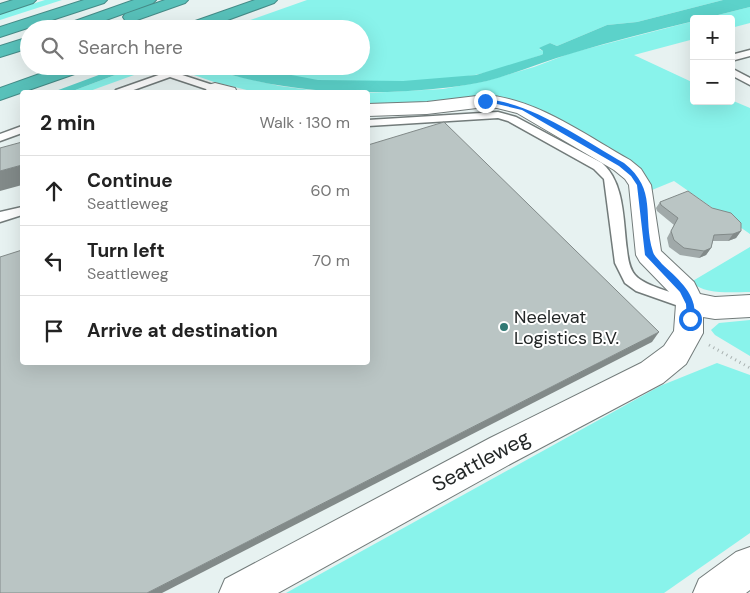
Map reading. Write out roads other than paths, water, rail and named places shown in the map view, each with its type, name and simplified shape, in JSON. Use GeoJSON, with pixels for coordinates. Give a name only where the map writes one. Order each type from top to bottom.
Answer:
{"type":"FeatureCollection","features":[{"type":"Feature","properties":{"kind":"highway"},"geometry":{"type":"LineString","coordinates":[[0,9],[28,0]]}},
{"type":"Feature","properties":{"kind":"highway"},"geometry":{"type":"LineString","coordinates":[[27,20],[82,0]]}},
{"type":"Feature","properties":{"kind":"highway"},"geometry":{"type":"LineString","coordinates":[[33,20],[99,0]]}},
{"type":"Feature","properties":{"kind":"highway"},"geometry":{"type":"LineString","coordinates":[[92,20],[148,0]]}},
{"type":"Feature","properties":{"kind":"highway"},"geometry":{"type":"LineString","coordinates":[[124,20],[180,0]]}},
{"type":"Feature","properties":{"kind":"highway"},"geometry":{"type":"LineString","coordinates":[[212,20],[268,0]]}},
{"type":"Feature","properties":{"kind":"highway"},"geometry":{"type":"LineString","coordinates":[[0,30],[20,23]]}},
{"type":"Feature","properties":{"kind":"highway"},"geometry":{"type":"LineString","coordinates":[[0,30],[20,24]]}},
{"type":"Feature","properties":{"kind":"highway"},"geometry":{"type":"LineString","coordinates":[[0,52],[20,45]]}},
{"type":"Feature","properties":{"kind":"highway"},"geometry":{"type":"LineString","coordinates":[[0,63],[20,56]]}},
{"type":"Feature","properties":{"kind":"highway"},"geometry":{"type":"LineString","coordinates":[[0,94],[54,75]]}},
{"type":"Feature","properties":{"kind":"street"},"geometry":{"type":"LineString","coordinates":[[370,110],[427,108],[485,101],[505,103],[524,109],[622,165],[633,174],[640,185],[649,255],[684,290],[690,304],[715,308],[750,306]]}},
{"type":"Feature","properties":{"kind":"street","name":"Seattleweg"},"geometry":{"type":"LineString","coordinates":[[239,593],[502,450],[652,373],[675,355],[688,333],[690,304]]}},
{"type":"Feature","properties":{"kind":"street"},"geometry":{"type":"LineString","coordinates":[[713,593],[750,566]]}},
{"type":"Feature","properties":{"kind":"lane"},"geometry":{"type":"LineString","coordinates":[[735,57],[750,53]]}},
{"type":"Feature","properties":{"kind":"lane"},"geometry":{"type":"LineString","coordinates":[[735,73],[750,82]]}},
{"type":"Feature","properties":{"kind":"lane"},"geometry":{"type":"LineString","coordinates":[[126,90],[167,75]]}},
{"type":"Feature","properties":{"kind":"lane"},"geometry":{"type":"LineString","coordinates":[[173,75],[218,90]]}},
{"type":"Feature","properties":{"kind":"lane"},"geometry":{"type":"LineString","coordinates":[[370,123],[498,115],[512,119],[598,166],[610,179],[622,263],[630,279],[641,287],[690,304]]}},
{"type":"Feature","properties":{"kind":"lane"},"geometry":{"type":"LineString","coordinates":[[0,138],[20,130]]}},
{"type":"Feature","properties":{"kind":"lane"},"geometry":{"type":"LineString","coordinates":[[0,217],[20,212]]}},
{"type":"Feature","properties":{"kind":"place","name":"Neelevat Logistics B.V."},"geometry":{"type":"Point","coordinates":[504,327]}}]}
